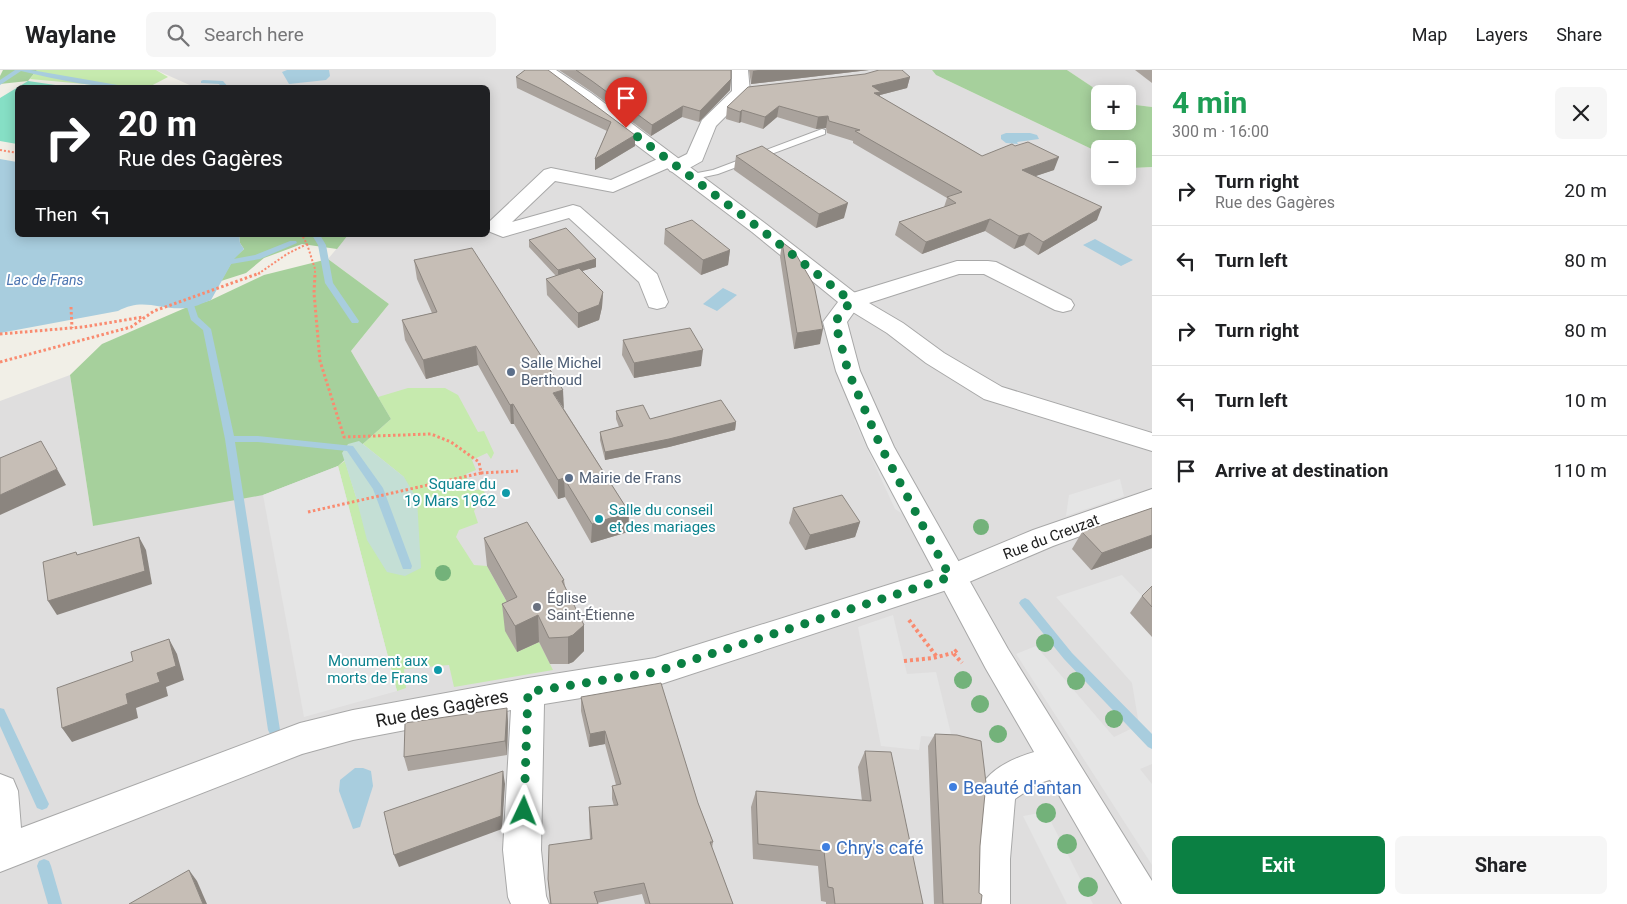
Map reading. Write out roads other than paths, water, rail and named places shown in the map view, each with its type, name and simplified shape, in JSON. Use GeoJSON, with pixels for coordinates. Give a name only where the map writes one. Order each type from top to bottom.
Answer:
{"type":"FeatureCollection","features":[{"type":"Feature","properties":{"kind":"street"},"geometry":{"type":"LineString","coordinates":[[545,70],[585,97],[851,301],[895,328],[935,358],[993,393],[1152,442]]}},
{"type":"Feature","properties":{"kind":"street"},"geometry":{"type":"LineString","coordinates":[[740,70],[741,92]]}},
{"type":"Feature","properties":{"kind":"street"},"geometry":{"type":"LineString","coordinates":[[613,186],[551,174],[495,227],[503,231],[573,211],[613,186],[646,170],[678,168],[695,157],[708,124],[741,92],[760,90]]}},
{"type":"Feature","properties":{"kind":"street"},"geometry":{"type":"LineString","coordinates":[[573,211],[649,279],[657,302]]}},
{"type":"Feature","properties":{"kind":"street"},"geometry":{"type":"LineString","coordinates":[[1063,306],[988,267],[957,268],[851,301],[835,322],[848,371],[881,447],[950,577],[1144,904]]}},
{"type":"Feature","properties":{"kind":"street"},"geometry":{"type":"LineString","coordinates":[[1107,429],[1135,446],[1152,461]]}},
{"type":"Feature","properties":{"kind":"street","name":"Rue du Creuzat"},"geometry":{"type":"LineString","coordinates":[[950,577],[1043,538],[1152,499]]}},
{"type":"Feature","properties":{"kind":"street","name":"Rue des Gagères"},"geometry":{"type":"LineString","coordinates":[[5,852],[300,739],[353,725],[528,692],[655,672],[950,577]]}},
{"type":"Feature","properties":{"kind":"street"},"geometry":{"type":"LineString","coordinates":[[528,692],[522,850],[527,897],[530,904]]}},
{"type":"Feature","properties":{"kind":"street"},"geometry":{"type":"LineString","coordinates":[[991,904],[991,860],[998,791],[1024,771],[1059,762]]}},
{"type":"Feature","properties":{"kind":"street"},"geometry":{"type":"LineString","coordinates":[[0,791],[5,852]]}},
{"type":"Feature","properties":{"kind":"lane"},"geometry":{"type":"LineString","coordinates":[[678,168],[715,172],[822,132]]}},
{"type":"Feature","properties":{"kind":"water"},"geometry":{"type":"Polygon","coordinates":[[[287,70],[329,70],[330,76],[326,80],[289,84],[282,72],[287,70]]]}},
{"type":"Feature","properties":{"kind":"water"},"geometry":{"type":"Polygon","coordinates":[[[1006,133],[1030,133],[1037,135],[1039,139],[1017,142],[1018,144],[1006,143],[1001,139],[1001,135],[1006,133]]]}},
{"type":"Feature","properties":{"kind":"water","name":"Lac de Frans"},"geometry":{"type":"Polygon","coordinates":[[[0,159],[15,162],[15,237],[239,237],[240,243],[244,249],[234,259],[211,300],[198,305],[188,308],[176,308],[143,304],[135,305],[118,311],[0,333],[0,159]]]}},
{"type":"Feature","properties":{"kind":"water"},"geometry":{"type":"Polygon","coordinates":[[[1095,239],[1133,260],[1121,266],[1083,245],[1095,239]]]}},
{"type":"Feature","properties":{"kind":"water"},"geometry":{"type":"Polygon","coordinates":[[[723,288],[737,295],[717,311],[703,304],[723,288]]]}},
{"type":"Feature","properties":{"kind":"water"},"geometry":{"type":"Polygon","coordinates":[[[355,768],[371,771],[373,786],[360,827],[353,829],[339,791],[340,780],[355,768]]]}},
{"type":"Feature","properties":{"kind":"waterway"},"geometry":{"type":"LineString","coordinates":[[0,83],[19,70]]}},
{"type":"Feature","properties":{"kind":"waterway"},"geometry":{"type":"LineString","coordinates":[[23,70],[55,77],[111,85]]}},
{"type":"Feature","properties":{"kind":"waterway"},"geometry":{"type":"LineString","coordinates":[[203,82],[221,82],[224,85]]}},
{"type":"Feature","properties":{"kind":"waterway"},"geometry":{"type":"LineString","coordinates":[[317,237],[322,245],[329,283],[355,321]]}},
{"type":"Feature","properties":{"kind":"waterway"},"geometry":{"type":"LineString","coordinates":[[231,262],[257,257],[293,243]]}},
{"type":"Feature","properties":{"kind":"waterway"},"geometry":{"type":"LineString","coordinates":[[191,307],[194,318],[207,329],[230,439]]}},
{"type":"Feature","properties":{"kind":"waterway"},"geometry":{"type":"LineString","coordinates":[[230,439],[258,439],[350,448],[378,488],[407,566]]}},
{"type":"Feature","properties":{"kind":"waterway"},"geometry":{"type":"LineString","coordinates":[[230,439],[274,730]]}},
{"type":"Feature","properties":{"kind":"waterway"},"geometry":{"type":"LineString","coordinates":[[1025,603],[1068,656],[1152,743]]}},
{"type":"Feature","properties":{"kind":"waterway"},"geometry":{"type":"LineString","coordinates":[[0,713],[42,804]]}},
{"type":"Feature","properties":{"kind":"waterway"},"geometry":{"type":"LineString","coordinates":[[44,866],[55,904]]}},
{"type":"Feature","properties":{"kind":"place","name":"Salle Michel Berthoud"},"geometry":{"type":"Point","coordinates":[511,372]}},
{"type":"Feature","properties":{"kind":"place","name":"Mairie de Frans"},"geometry":{"type":"Point","coordinates":[569,478]}},
{"type":"Feature","properties":{"kind":"place","name":"Square du 19 Mars 1962"},"geometry":{"type":"Point","coordinates":[506,493]}},
{"type":"Feature","properties":{"kind":"place","name":"Salle du conseil et des mariages"},"geometry":{"type":"Point","coordinates":[599,519]}},
{"type":"Feature","properties":{"kind":"place","name":"Église Saint-Étienne"},"geometry":{"type":"Point","coordinates":[537,607]}},
{"type":"Feature","properties":{"kind":"place","name":"Monument aux morts de Frans"},"geometry":{"type":"Point","coordinates":[438,670]}},
{"type":"Feature","properties":{"kind":"place","name":"Beauté d'antan"},"geometry":{"type":"Point","coordinates":[953,787]}},
{"type":"Feature","properties":{"kind":"place","name":"Chry's café"},"geometry":{"type":"Point","coordinates":[826,847]}}]}
